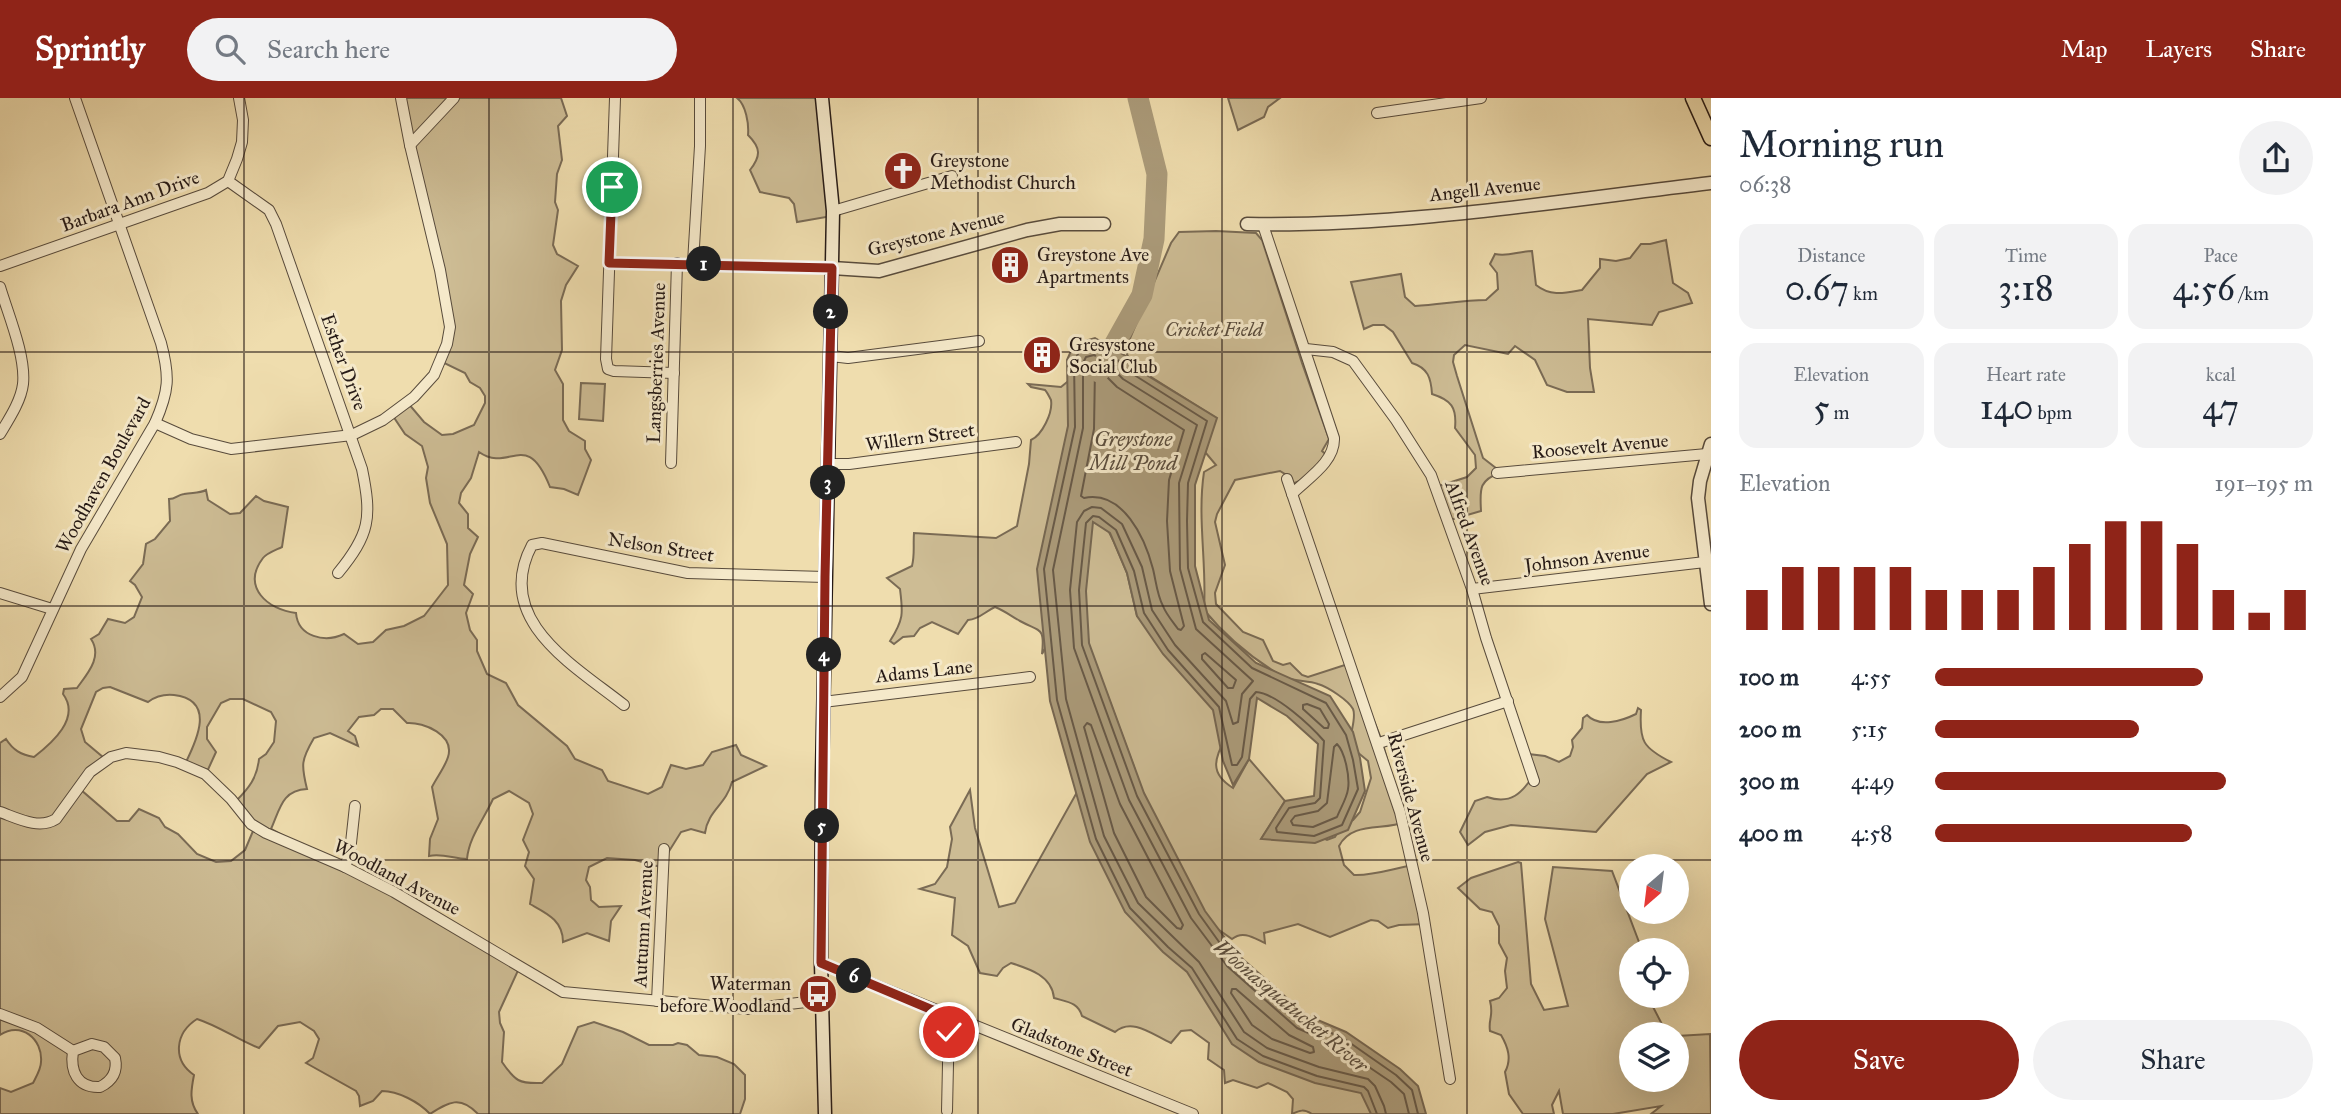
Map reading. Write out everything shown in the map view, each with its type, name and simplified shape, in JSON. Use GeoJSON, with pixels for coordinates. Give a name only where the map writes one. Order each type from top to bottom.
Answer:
{"type":"FeatureCollection","features":[{"type":"Feature","properties":{"kind":"main road"},"geometry":{"type":"LineString","coordinates":[[822,98],[833,211],[823,702],[821,963],[825,1114]]}},
{"type":"Feature","properties":{"kind":"main road"},"geometry":{"type":"LineString","coordinates":[[1693,98],[1711,138]]}},
{"type":"Feature","properties":{"kind":"main road","name":"Angell Avenue"},"geometry":{"type":"LineString","coordinates":[[1263,225],[1446,213],[1711,183]]}},
{"type":"Feature","properties":{"kind":"main road","name":"Greystone Avenue"},"geometry":{"type":"LineString","coordinates":[[832,268],[879,271],[1027,230],[1060,224],[1104,224]]}},
{"type":"Feature","properties":{"kind":"main road"},"geometry":{"type":"LineString","coordinates":[[1247,224],[1263,225]]}},
{"type":"Feature","properties":{"kind":"main road"},"geometry":{"type":"LineString","coordinates":[[1709,449],[1698,498],[1707,542],[1705,562],[1711,604]]}},
{"type":"Feature","properties":{"kind":"street","name":"Woodhaven Boulevard"},"geometry":{"type":"LineString","coordinates":[[0,697],[22,677],[81,549],[155,423],[165,401],[169,382],[167,368],[120,223],[75,98]]}},
{"type":"Feature","properties":{"kind":"street","name":"Barbara Ann Drive"},"geometry":{"type":"LineString","coordinates":[[0,266],[208,193],[228,181],[242,142],[243,120],[239,98]]}},
{"type":"Feature","properties":{"kind":"street"},"geometry":{"type":"LineString","coordinates":[[155,423],[191,439],[231,449],[352,435],[383,420],[414,397],[434,375],[447,344],[450,327],[440,270],[401,98]]}},
{"type":"Feature","properties":{"kind":"street"},"geometry":{"type":"LineString","coordinates":[[410,145],[454,98]]}},
{"type":"Feature","properties":{"kind":"street"},"geometry":{"type":"LineString","coordinates":[[615,98],[606,359],[608,369],[674,373]]}},
{"type":"Feature","properties":{"kind":"street"},"geometry":{"type":"LineString","coordinates":[[693,263],[700,98]]}},
{"type":"Feature","properties":{"kind":"street"},"geometry":{"type":"LineString","coordinates":[[1377,113],[1481,98]]}},
{"type":"Feature","properties":{"kind":"street"},"geometry":{"type":"LineString","coordinates":[[833,211],[952,176]]}},
{"type":"Feature","properties":{"kind":"street","name":"Esther Drive"},"geometry":{"type":"LineString","coordinates":[[228,181],[269,210],[276,224],[352,435],[365,480],[368,519],[364,536],[338,573]]}},
{"type":"Feature","properties":{"kind":"street"},"geometry":{"type":"LineString","coordinates":[[1263,225],[1334,438],[1334,448],[1329,458],[1292,494]]}},
{"type":"Feature","properties":{"kind":"street","name":"Greystone Avenue"},"geometry":{"type":"LineString","coordinates":[[609,263],[832,268]]}},
{"type":"Feature","properties":{"kind":"street","name":"Langsberries Avenue"},"geometry":{"type":"LineString","coordinates":[[671,463],[677,263]]}},
{"type":"Feature","properties":{"kind":"street"},"geometry":{"type":"LineString","coordinates":[[0,287],[20,360],[23,382],[20,398],[0,434]]}},
{"type":"Feature","properties":{"kind":"street"},"geometry":{"type":"LineString","coordinates":[[831,356],[848,358],[979,341]]}},
{"type":"Feature","properties":{"kind":"street","name":"Alfred Avenue"},"geometry":{"type":"LineString","coordinates":[[1306,349],[1333,352],[1353,361],[1396,420],[1431,475],[1472,589],[1534,780]]}},
{"type":"Feature","properties":{"kind":"street","name":"Willern Street"},"geometry":{"type":"LineString","coordinates":[[828,464],[849,464],[1016,442]]}},
{"type":"Feature","properties":{"kind":"street","name":"Roosevelt Avenue"},"geometry":{"type":"LineString","coordinates":[[1497,473],[1709,449]]}},
{"type":"Feature","properties":{"kind":"street","name":"Riverside Avenue"},"geometry":{"type":"LineString","coordinates":[[1287,479],[1401,812],[1423,913],[1450,1079]]}},
{"type":"Feature","properties":{"kind":"street","name":"Nelson Street"},"geometry":{"type":"LineString","coordinates":[[625,705],[551,647],[536,630],[528,614],[522,575],[528,552],[536,544],[542,543],[688,573],[825,577]]}},
{"type":"Feature","properties":{"kind":"street","name":"Johnson Avenue"},"geometry":{"type":"LineString","coordinates":[[1472,589],[1705,562]]}},
{"type":"Feature","properties":{"kind":"street"},"geometry":{"type":"LineString","coordinates":[[0,593],[52,609]]}},
{"type":"Feature","properties":{"kind":"street","name":"Adams Lane"},"geometry":{"type":"LineString","coordinates":[[823,702],[1030,677]]}},
{"type":"Feature","properties":{"kind":"street"},"geometry":{"type":"LineString","coordinates":[[1379,743],[1508,701]]}},
{"type":"Feature","properties":{"kind":"street","name":"Woodland Avenue"},"geometry":{"type":"LineString","coordinates":[[0,812],[31,823],[50,823],[98,765],[119,754],[145,754],[177,762],[205,774],[231,799],[251,824],[345,867],[434,915],[563,992],[747,1009],[823,1000]]}},
{"type":"Feature","properties":{"kind":"street"},"geometry":{"type":"LineString","coordinates":[[345,867],[350,852],[355,806]]}},
{"type":"Feature","properties":{"kind":"street","name":"Autumn Avenue"},"geometry":{"type":"LineString","coordinates":[[657,1001],[664,849]]}},
{"type":"Feature","properties":{"kind":"street","name":"Gladstone Street"},"geometry":{"type":"LineString","coordinates":[[821,963],[1186,1113]]}},
{"type":"Feature","properties":{"kind":"street"},"geometry":{"type":"LineString","coordinates":[[0,1014],[37,1028],[73,1051]]}},
{"type":"Feature","properties":{"kind":"street"},"geometry":{"type":"LineString","coordinates":[[947,1111],[949,1017]]}},
{"type":"Feature","properties":{"kind":"street"},"geometry":{"type":"LineString","coordinates":[[87,1044],[100,1044],[115,1058],[113,1077],[100,1087],[85,1085],[77,1080],[73,1072],[73,1051],[87,1044]]}},
{"type":"Feature","properties":{"kind":"green space"},"geometry":{"type":"Polygon","coordinates":[[[404,98],[561,98],[567,116],[558,126],[562,160],[557,174],[555,202],[558,210],[553,245],[557,254],[578,266],[566,285],[561,301],[562,350],[555,370],[563,384],[563,420],[569,431],[585,441],[585,449],[591,460],[578,495],[550,487],[541,469],[533,459],[525,455],[500,458],[479,452],[459,503],[468,514],[468,528],[478,537],[470,554],[464,585],[473,594],[466,613],[470,630],[477,640],[477,651],[487,674],[506,683],[518,705],[567,746],[575,759],[602,770],[608,781],[648,794],[662,787],[671,765],[686,769],[703,765],[712,752],[736,745],[741,755],[766,766],[732,782],[710,819],[705,833],[691,829],[681,832],[666,856],[664,868],[635,860],[607,858],[589,867],[586,880],[590,887],[591,900],[599,907],[621,906],[611,921],[609,941],[587,933],[563,942],[557,923],[530,904],[534,879],[525,866],[529,852],[523,840],[533,814],[529,803],[509,791],[493,799],[474,836],[467,859],[429,856],[430,839],[438,819],[432,787],[447,761],[449,749],[443,736],[436,731],[407,723],[393,709],[381,709],[374,715],[359,717],[348,731],[355,736],[358,746],[330,733],[314,738],[303,763],[307,789],[287,797],[271,829],[521,964],[499,1012],[504,1032],[502,1062],[518,1080],[542,1083],[562,1064],[578,1027],[594,1022],[649,1045],[687,1045],[699,1055],[717,1057],[734,1064],[745,1075],[745,1099],[740,1114],[478,1114],[466,1104],[454,1102],[430,1114],[408,1098],[382,1091],[373,1101],[360,1106],[356,1091],[306,1063],[313,1058],[319,1039],[314,1031],[300,1022],[278,1026],[259,1048],[197,1019],[184,1032],[179,1054],[187,1069],[194,1075],[192,1096],[198,1114],[0,1114],[0,1088],[11,1092],[33,1083],[39,1070],[41,1054],[34,1040],[23,1031],[8,1031],[0,1035],[0,743],[6,739],[18,751],[34,757],[49,745],[62,729],[69,712],[64,689],[77,688],[89,671],[95,652],[91,639],[99,634],[108,619],[125,623],[134,617],[142,597],[130,581],[143,564],[146,544],[155,539],[170,521],[169,499],[182,495],[206,490],[208,500],[230,514],[240,513],[256,496],[264,501],[288,507],[282,547],[263,558],[257,569],[256,587],[267,602],[296,613],[298,621],[307,633],[321,638],[344,634],[358,644],[373,642],[386,630],[404,626],[424,616],[448,585],[447,544],[430,503],[426,478],[428,467],[422,446],[405,434],[391,413],[408,403],[424,422],[442,435],[453,434],[474,425],[485,403],[485,396],[480,388],[470,382],[465,373],[440,361],[448,322],[404,98]],[[110,687],[96,692],[81,729],[85,742],[104,758],[80,789],[117,821],[129,821],[139,809],[159,818],[165,827],[178,834],[197,854],[216,862],[231,861],[245,850],[256,824],[236,801],[252,782],[259,759],[274,742],[276,721],[271,712],[243,699],[230,699],[221,703],[207,727],[207,739],[216,752],[206,774],[185,764],[200,722],[195,705],[187,698],[174,695],[163,695],[148,702],[110,687]]]}},
{"type":"Feature","properties":{"kind":"green space"},"geometry":{"type":"Polygon","coordinates":[[[737,98],[823,98],[832,216],[797,222],[794,204],[789,198],[760,192],[750,170],[758,152],[748,135],[746,115],[737,98]]]}},
{"type":"Feature","properties":{"kind":"green space"},"geometry":{"type":"Polygon","coordinates":[[[1228,98],[1280,98],[1268,107],[1264,117],[1238,130],[1228,98]]]}},
{"type":"Feature","properties":{"kind":"green space","name":"Cricket Field"},"geometry":{"type":"Polygon","coordinates":[[[1179,232],[1256,233],[1262,240],[1329,439],[1322,451],[1330,458],[1312,476],[1292,484],[1288,476],[1280,471],[1235,480],[1215,522],[1225,565],[1215,593],[1216,604],[1243,632],[1263,640],[1273,661],[1283,665],[1290,663],[1302,675],[1308,677],[1351,663],[1382,741],[1405,822],[1352,833],[1339,846],[1344,865],[1354,875],[1361,875],[1414,865],[1427,924],[1388,928],[1371,920],[1330,937],[1298,924],[1264,933],[1265,943],[1244,935],[1232,939],[1212,925],[1147,817],[1134,767],[1107,694],[1097,676],[1089,648],[1083,583],[1089,519],[1108,530],[1114,542],[1127,573],[1137,616],[1205,681],[1228,732],[1216,763],[1219,775],[1233,788],[1249,759],[1285,801],[1262,838],[1307,831],[1327,840],[1335,837],[1343,823],[1353,820],[1360,812],[1371,778],[1368,761],[1350,746],[1354,717],[1350,705],[1322,686],[1286,678],[1271,669],[1250,655],[1204,610],[1202,489],[1204,472],[1216,465],[1205,452],[1216,418],[1132,365],[1125,350],[1171,243],[1179,232]]]}},
{"type":"Feature","properties":{"kind":"green space"},"geometry":{"type":"Polygon","coordinates":[[[1666,240],[1673,283],[1688,293],[1692,303],[1659,312],[1652,325],[1588,319],[1594,392],[1567,392],[1547,385],[1535,360],[1515,346],[1508,354],[1465,345],[1454,355],[1453,362],[1483,458],[1501,472],[1484,482],[1480,497],[1481,511],[1450,520],[1439,486],[1467,477],[1476,468],[1475,455],[1455,428],[1455,415],[1451,405],[1432,394],[1428,374],[1412,363],[1393,332],[1384,325],[1373,325],[1364,329],[1351,282],[1401,274],[1405,297],[1415,306],[1486,300],[1498,289],[1497,273],[1490,264],[1495,254],[1532,251],[1536,285],[1553,293],[1570,292],[1582,290],[1600,268],[1600,259],[1616,261],[1630,258],[1641,244],[1666,240]]]}},
{"type":"Feature","properties":{"kind":"green space"},"geometry":{"type":"Polygon","coordinates":[[[1072,378],[1051,638],[1042,654],[1043,639],[1040,631],[995,607],[968,620],[958,634],[932,622],[920,628],[914,636],[903,637],[894,644],[890,641],[900,621],[901,597],[900,589],[887,578],[912,566],[914,533],[996,538],[1017,526],[1031,440],[1043,429],[1051,405],[1045,390],[1028,384],[1061,387],[1072,378]]]}},
{"type":"Feature","properties":{"kind":"green space"},"geometry":{"type":"Polygon","coordinates":[[[581,383],[605,384],[603,421],[579,419],[581,383]]]}},
{"type":"Feature","properties":{"kind":"green space"},"geometry":{"type":"Polygon","coordinates":[[[1638,708],[1641,710],[1641,729],[1645,742],[1654,752],[1671,762],[1647,774],[1596,832],[1511,825],[1485,832],[1468,845],[1460,832],[1475,801],[1487,797],[1509,798],[1520,792],[1534,775],[1528,754],[1545,756],[1559,762],[1570,756],[1572,740],[1582,728],[1583,718],[1587,715],[1598,721],[1611,722],[1636,714],[1638,708]]]}},
{"type":"Feature","properties":{"kind":"green space"},"geometry":{"type":"Polygon","coordinates":[[[1086,776],[1095,799],[1382,1114],[1312,1114],[1302,1111],[1292,1114],[1293,1099],[1287,1092],[1268,1083],[1257,1088],[1233,1080],[1225,1083],[1224,1070],[1208,1059],[1209,1043],[1191,1030],[1181,1031],[1171,1043],[1135,1027],[1128,1026],[1115,1032],[1082,1016],[1078,1008],[1071,1003],[1054,998],[1049,984],[1039,974],[1011,963],[997,976],[980,973],[968,946],[952,935],[955,898],[920,889],[935,884],[947,867],[952,839],[950,827],[970,790],[975,828],[999,907],[1015,903],[1086,776]]]}},
{"type":"Feature","properties":{"kind":"green space"},"geometry":{"type":"Polygon","coordinates":[[[1521,863],[1531,984],[1544,1010],[1568,1006],[1545,919],[1553,867],[1612,871],[1619,889],[1619,924],[1632,924],[1637,938],[1619,938],[1619,1008],[1654,1008],[1661,1022],[1619,1022],[1619,1092],[1689,1092],[1689,1035],[1710,1034],[1711,1114],[1651,1114],[1661,1106],[1613,1114],[1563,1114],[1559,1091],[1552,1105],[1554,1114],[1523,1114],[1509,1094],[1505,1072],[1509,1058],[1506,1044],[1501,1035],[1490,1031],[1490,1001],[1499,998],[1507,988],[1507,958],[1499,943],[1499,926],[1492,912],[1480,909],[1458,888],[1471,878],[1521,863]]]}},
{"type":"Feature","properties":{"kind":"water","name":"Greystone Mill Pond"},"geometry":{"type":"Polygon","coordinates":[[[1095,338],[1129,358],[1132,366],[1217,418],[1195,485],[1195,566],[1209,620],[1256,663],[1330,696],[1353,732],[1365,791],[1348,830],[1315,843],[1261,839],[1285,801],[1314,796],[1318,744],[1287,716],[1257,698],[1249,759],[1233,785],[1223,761],[1213,710],[1163,654],[1137,616],[1127,573],[1110,533],[1093,522],[1086,591],[1089,643],[1144,793],[1205,911],[1237,954],[1306,1015],[1346,1032],[1400,1069],[1418,1086],[1426,1114],[1371,1114],[1361,1093],[1315,1083],[1259,1062],[1232,1044],[1187,972],[1163,952],[1125,912],[1090,842],[1050,701],[1037,569],[1068,426],[1067,360],[1074,344],[1095,338]]]}},
{"type":"Feature","properties":{"kind":"waterway","name":"Woonasquatucket River"},"geometry":{"type":"LineString","coordinates":[[1099,372],[1142,295],[1154,239],[1157,174],[1138,98]]}},
{"type":"Feature","properties":{"kind":"place","name":"Greystone Methodist Church"},"geometry":{"type":"Point","coordinates":[903,171]}},
{"type":"Feature","properties":{"kind":"place","name":"Greystone Ave Apartments"},"geometry":{"type":"Point","coordinates":[1010,265]}},
{"type":"Feature","properties":{"kind":"place","name":"Gresystone Social Club"},"geometry":{"type":"Point","coordinates":[1042,355]}},
{"type":"Feature","properties":{"kind":"place","name":"Waterman before Woodland"},"geometry":{"type":"Point","coordinates":[818,994]}},
{"type":"Feature","properties":{"kind":"route"},"geometry":{"type":"LineString","coordinates":[[612,187],[609,263],[832,268],[825,577],[821,963],[949,1017],[949,1032]]}}]}
